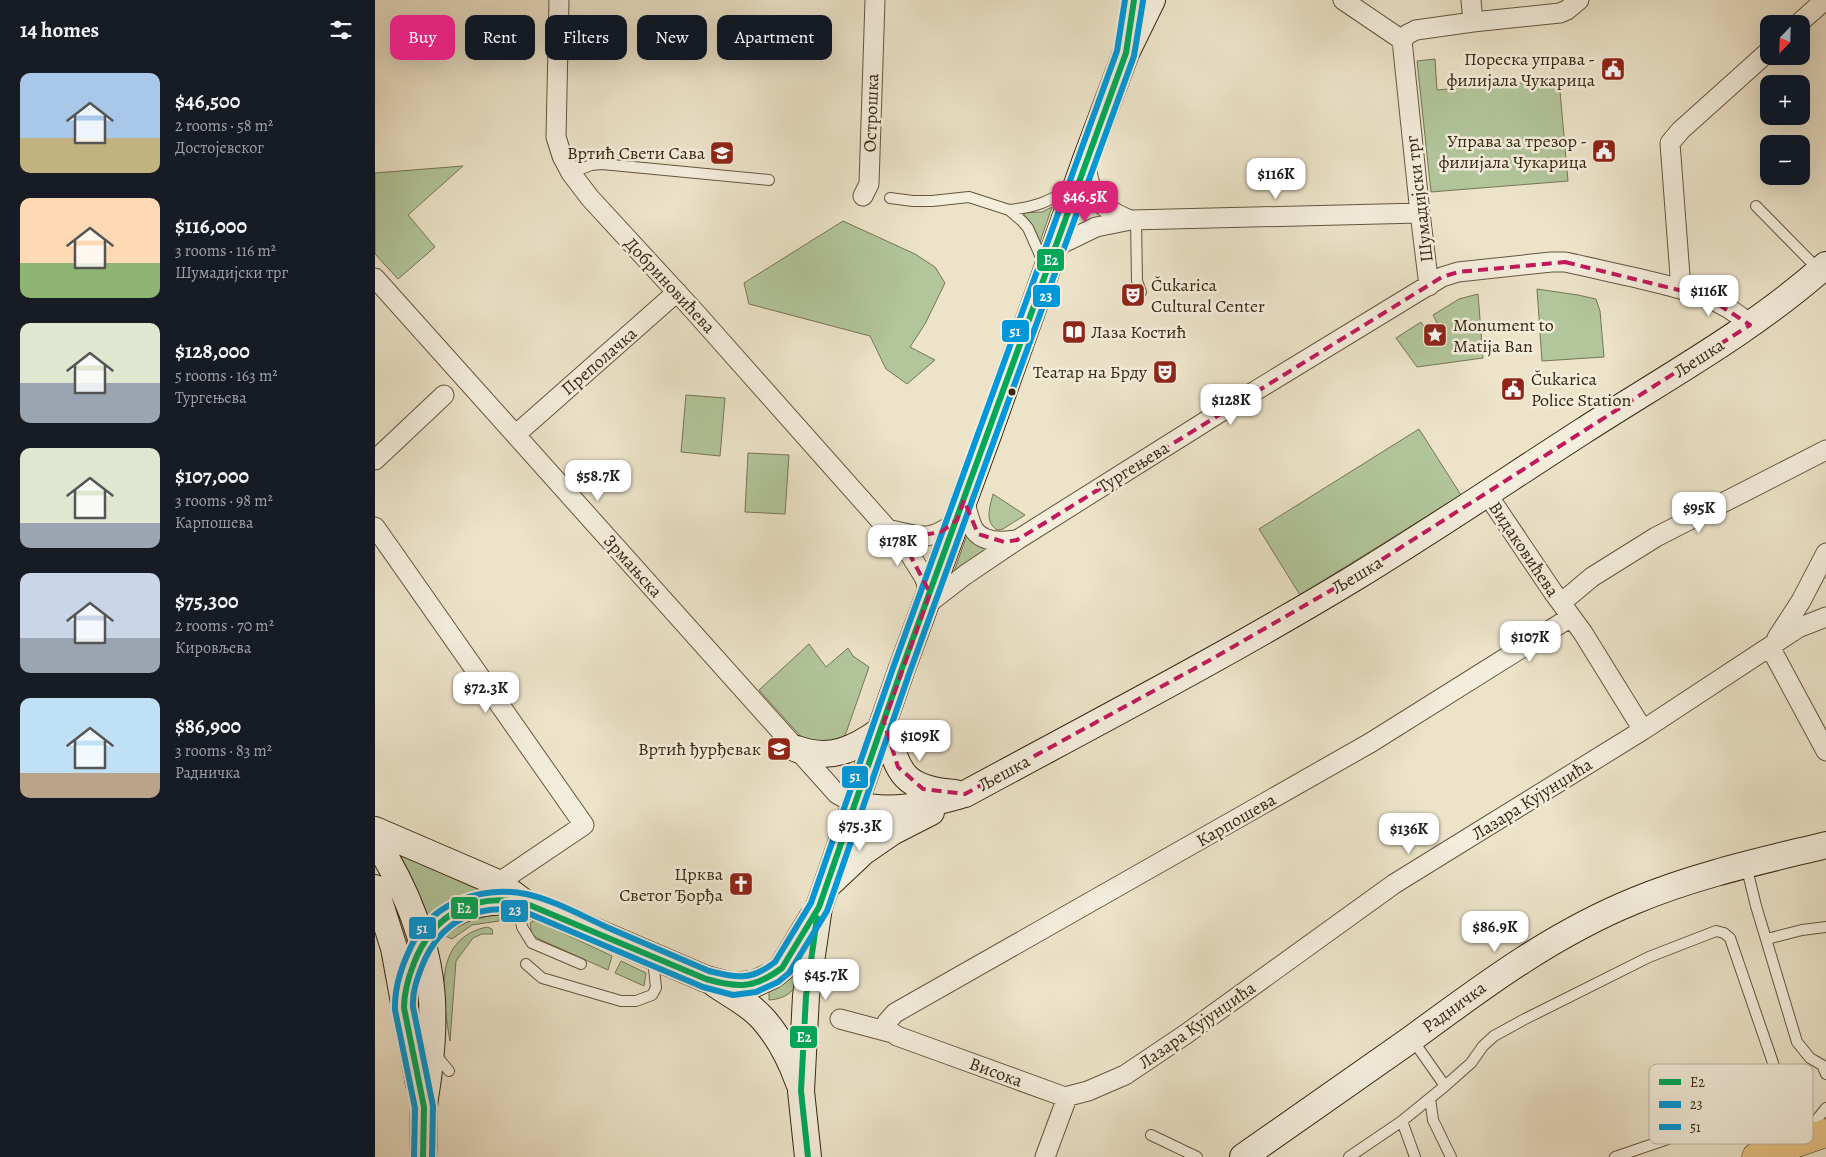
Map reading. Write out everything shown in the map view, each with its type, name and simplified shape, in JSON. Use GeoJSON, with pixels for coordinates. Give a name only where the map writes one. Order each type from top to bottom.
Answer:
{"type":"FeatureCollection","features":[{"type":"Feature","properties":{"kind":"main road"},"geometry":{"type":"LineString","coordinates":[[1125,53],[1134,0]]}},
{"type":"Feature","properties":{"kind":"main road"},"geometry":{"type":"LineString","coordinates":[[808,1157],[801,1091],[805,996],[822,897],[1125,53],[1152,0]]}},
{"type":"Feature","properties":{"kind":"main road","name":"Љешка"},"geometry":{"type":"LineString","coordinates":[[855,804],[878,809],[898,809],[923,805],[965,794],[1307,606],[1487,494],[1749,325],[1783,302],[1823,268]]}},
{"type":"Feature","properties":{"kind":"main road"},"geometry":{"type":"LineString","coordinates":[[797,749],[817,755],[847,750],[882,726]]}},
{"type":"Feature","properties":{"kind":"main road"},"geometry":{"type":"LineString","coordinates":[[882,726],[898,766],[908,779],[923,789],[965,794]]}},
{"type":"Feature","properties":{"kind":"main road"},"geometry":{"type":"LineString","coordinates":[[375,830],[498,884],[525,903],[706,979],[732,986],[754,984],[773,975],[782,968],[822,897],[863,852],[892,832],[965,794]]}},
{"type":"Feature","properties":{"kind":"main road"},"geometry":{"type":"LineString","coordinates":[[375,840],[391,866],[409,906],[422,944],[429,974],[432,1002],[431,1049],[424,1107],[423,1157]]}},
{"type":"Feature","properties":{"kind":"main road","name":"Радничка"},"geometry":{"type":"LineString","coordinates":[[1243,1157],[1475,991],[1524,958],[1581,927],[1632,902],[1669,888],[1746,864],[1826,845]]}},
{"type":"Feature","properties":{"kind":"main road"},"geometry":{"type":"LineString","coordinates":[[375,888],[390,934],[424,1107]]}},
{"type":"Feature","properties":{"kind":"main road"},"geometry":{"type":"LineString","coordinates":[[403,994],[422,944],[438,923],[457,911],[494,901],[525,903]]}},
{"type":"Feature","properties":{"kind":"main road"},"geometry":{"type":"LineString","coordinates":[[706,979],[742,1002],[762,1018],[787,1056],[801,1091]]}},
{"type":"Feature","properties":{"kind":"main road"},"geometry":{"type":"LineString","coordinates":[[1813,1138],[1826,1133]]}},
{"type":"Feature","properties":{"kind":"main road"},"geometry":{"type":"LineString","coordinates":[[1756,1157],[1796,1144]]}},
{"type":"Feature","properties":{"kind":"street","name":"Добриновићева"},"geometry":{"type":"LineString","coordinates":[[559,0],[556,137],[562,156],[571,173],[590,198],[677,292],[909,553],[924,577],[928,600]]}},
{"type":"Feature","properties":{"kind":"street","name":"Острошка"},"geometry":{"type":"LineString","coordinates":[[863,196],[869,184],[875,0]]}},
{"type":"Feature","properties":{"kind":"street"},"geometry":{"type":"LineString","coordinates":[[1343,0],[1402,40],[1416,30],[1561,13],[1579,0]]}},
{"type":"Feature","properties":{"kind":"street"},"geometry":{"type":"LineString","coordinates":[[1471,0],[1473,22]]}},
{"type":"Feature","properties":{"kind":"street"},"geometry":{"type":"LineString","coordinates":[[1808,15],[1821,1]]}},
{"type":"Feature","properties":{"kind":"street","name":"Шумадијски трг"},"geometry":{"type":"LineString","coordinates":[[1402,40],[1429,286],[1442,278],[1458,272],[1551,262],[1563,258],[1681,289],[1721,304],[1742,317],[1749,325]]}},
{"type":"Feature","properties":{"kind":"street"},"geometry":{"type":"LineString","coordinates":[[1681,289],[1670,148],[1672,138],[1760,59]]}},
{"type":"Feature","properties":{"kind":"street"},"geometry":{"type":"LineString","coordinates":[[1081,174],[1098,201],[1110,211],[1134,220]]}},
{"type":"Feature","properties":{"kind":"street"},"geometry":{"type":"LineString","coordinates":[[1051,258],[1096,227],[1134,220],[1420,213]]}},
{"type":"Feature","properties":{"kind":"street","name":"Зрмањска"},"geometry":{"type":"LineString","coordinates":[[375,278],[837,794],[855,804]]}},
{"type":"Feature","properties":{"kind":"street","name":"Тургењева"},"geometry":{"type":"LineString","coordinates":[[928,600],[1017,540],[1195,428],[1429,286]]}},
{"type":"Feature","properties":{"kind":"street","name":"Преполачка"},"geometry":{"type":"LineString","coordinates":[[522,429],[677,292]]}},
{"type":"Feature","properties":{"kind":"street"},"geometry":{"type":"LineString","coordinates":[[375,460],[444,396]]}},
{"type":"Feature","properties":{"kind":"street","name":"Карпошева"},"geometry":{"type":"LineString","coordinates":[[889,1032],[887,1022],[895,1013],[1370,743],[1566,610],[1592,577],[1656,537],[1826,450]]}},
{"type":"Feature","properties":{"kind":"street","name":"Видаковићева"},"geometry":{"type":"LineString","coordinates":[[1487,494],[1583,633],[1643,730]]}},
{"type":"Feature","properties":{"kind":"street"},"geometry":{"type":"LineString","coordinates":[[887,529],[917,536],[931,536],[941,532],[961,510],[978,534],[1004,542],[1017,540]]}},
{"type":"Feature","properties":{"kind":"street"},"geometry":{"type":"LineString","coordinates":[[375,527],[584,824],[498,884]]}},
{"type":"Feature","properties":{"kind":"street"},"geometry":{"type":"LineString","coordinates":[[1826,553],[1801,601],[1771,647],[1826,751]]}},
{"type":"Feature","properties":{"kind":"street","name":"Лазара Кујунџића"},"geometry":{"type":"LineString","coordinates":[[1065,1097],[1088,1091],[1125,1076],[1394,884],[1643,730],[1798,628],[1826,617]]}},
{"type":"Feature","properties":{"kind":"street","name":"Висока"},"geometry":{"type":"LineString","coordinates":[[840,1019],[889,1032],[1065,1097]]}},
{"type":"Feature","properties":{"kind":"street"},"geometry":{"type":"LineString","coordinates":[[1045,1157],[1065,1104],[1065,1097]]}},
{"type":"Feature","properties":{"kind":"lane"},"geometry":{"type":"LineString","coordinates":[[571,173],[591,165],[602,164],[769,180]]}},
{"type":"Feature","properties":{"kind":"lane"},"geometry":{"type":"LineString","coordinates":[[1009,210],[1031,208],[1043,204],[1081,174]]}},
{"type":"Feature","properties":{"kind":"lane"},"geometry":{"type":"LineString","coordinates":[[890,198],[932,201],[969,196],[1009,210],[1023,221],[1051,258]]}},
{"type":"Feature","properties":{"kind":"lane"},"geometry":{"type":"LineString","coordinates":[[1756,206],[1823,268]]}},
{"type":"Feature","properties":{"kind":"lane"},"geometry":{"type":"LineString","coordinates":[[1134,220],[1137,281],[1141,292]]}},
{"type":"Feature","properties":{"kind":"lane"},"geometry":{"type":"LineString","coordinates":[[1746,864],[1756,906],[1797,1042],[1809,1058],[1825,1068]]}},
{"type":"Feature","properties":{"kind":"lane"},"geometry":{"type":"LineString","coordinates":[[525,903],[520,916],[522,927],[532,943],[581,964]]}},
{"type":"Feature","properties":{"kind":"lane"},"geometry":{"type":"LineString","coordinates":[[1767,939],[1802,930],[1826,927]]}},
{"type":"Feature","properties":{"kind":"lane"},"geometry":{"type":"LineString","coordinates":[[1349,1157],[1402,1121],[1445,1086],[1471,1063],[1488,1041],[1523,1020],[1649,957],[1716,931],[1724,933],[1730,938],[1773,1064]]}},
{"type":"Feature","properties":{"kind":"lane"},"geometry":{"type":"LineString","coordinates":[[526,964],[542,978],[621,1001],[636,1001],[649,997],[656,988],[653,956]]}},
{"type":"Feature","properties":{"kind":"lane"},"geometry":{"type":"LineString","coordinates":[[1411,1038],[1445,1086]]}},
{"type":"Feature","properties":{"kind":"lane"},"geometry":{"type":"LineString","coordinates":[[431,1049],[449,1071]]}},
{"type":"Feature","properties":{"kind":"lane"},"geometry":{"type":"LineString","coordinates":[[1430,1098],[1433,1120],[1451,1157]]}},
{"type":"Feature","properties":{"kind":"lane"},"geometry":{"type":"LineString","coordinates":[[1813,1124],[1826,1108]]}},
{"type":"Feature","properties":{"kind":"lane"},"geometry":{"type":"LineString","coordinates":[[1402,1121],[1415,1157]]}},
{"type":"Feature","properties":{"kind":"lane"},"geometry":{"type":"LineString","coordinates":[[1151,1135],[1197,1157]]}},
{"type":"Feature","properties":{"kind":"lane"},"geometry":{"type":"LineString","coordinates":[[1615,1157],[1653,1144]]}},
{"type":"Feature","properties":{"kind":"highlighted area"},"geometry":{"type":"Polygon","coordinates":[[[1565,262],[1707,297],[1750,325],[1356,576],[1210,660],[965,794],[923,789],[898,767],[884,722],[930,593],[909,553],[887,529],[917,536],[941,532],[957,520],[964,500],[978,534],[1004,542],[1017,540],[1442,277],[1458,272],[1565,262]]]}},
{"type":"Feature","properties":{"kind":"green space"},"geometry":{"type":"Polygon","coordinates":[[[1435,59],[1437,90],[1559,80],[1568,181],[1431,192],[1417,61],[1435,59]]]}},
{"type":"Feature","properties":{"kind":"green space"},"geometry":{"type":"Polygon","coordinates":[[[463,166],[408,215],[435,247],[398,279],[375,254],[375,173],[463,166]]]}},
{"type":"Feature","properties":{"kind":"green space"},"geometry":{"type":"Polygon","coordinates":[[[1052,207],[1040,242],[1035,230],[1023,213],[1042,212],[1052,207]]]}},
{"type":"Feature","properties":{"kind":"green space"},"geometry":{"type":"Polygon","coordinates":[[[843,221],[915,254],[935,267],[945,283],[925,324],[910,347],[935,360],[907,384],[886,369],[870,336],[749,304],[744,283],[843,221]]]}},
{"type":"Feature","properties":{"kind":"green space"},"geometry":{"type":"Polygon","coordinates":[[[1537,289],[1596,299],[1600,311],[1604,357],[1542,361],[1537,289]]]}},
{"type":"Feature","properties":{"kind":"green space"},"geometry":{"type":"Polygon","coordinates":[[[1478,294],[1483,358],[1417,367],[1396,338],[1421,322],[1433,342],[1444,337],[1433,315],[1459,299],[1478,294]]]}},
{"type":"Feature","properties":{"kind":"green space"},"geometry":{"type":"Polygon","coordinates":[[[686,395],[725,398],[720,456],[681,452],[686,395]]]}},
{"type":"Feature","properties":{"kind":"green space"},"geometry":{"type":"Polygon","coordinates":[[[1419,429],[1461,495],[1300,595],[1259,529],[1419,429]]]}},
{"type":"Feature","properties":{"kind":"green space"},"geometry":{"type":"Polygon","coordinates":[[[748,453],[789,455],[785,514],[745,512],[748,453]]]}},
{"type":"Feature","properties":{"kind":"green space"},"geometry":{"type":"Polygon","coordinates":[[[993,494],[1025,515],[1003,529],[997,530],[989,518],[993,494]]]}},
{"type":"Feature","properties":{"kind":"green space"},"geometry":{"type":"Polygon","coordinates":[[[968,532],[982,547],[987,549],[950,583],[968,532]]]}},
{"type":"Feature","properties":{"kind":"green space"},"geometry":{"type":"Polygon","coordinates":[[[809,644],[826,667],[848,648],[853,656],[869,667],[846,733],[841,740],[828,744],[804,740],[759,690],[809,644]]]}},
{"type":"Feature","properties":{"kind":"green space"},"geometry":{"type":"Polygon","coordinates":[[[387,848],[470,886],[483,891],[421,925],[387,848]]]}},
{"type":"Feature","properties":{"kind":"green space"},"geometry":{"type":"Polygon","coordinates":[[[500,913],[499,921],[472,925],[452,939],[445,936],[461,923],[500,913]]]}},
{"type":"Feature","properties":{"kind":"green space"},"geometry":{"type":"Polygon","coordinates":[[[535,920],[612,956],[608,970],[532,935],[530,923],[535,920]]]}},
{"type":"Feature","properties":{"kind":"green space"},"geometry":{"type":"Polygon","coordinates":[[[487,927],[492,929],[493,934],[482,934],[473,938],[456,961],[450,1041],[444,990],[445,973],[449,957],[457,944],[469,934],[487,927]]]}},
{"type":"Feature","properties":{"kind":"green space"},"geometry":{"type":"Polygon","coordinates":[[[808,939],[803,969],[795,987],[781,998],[769,1000],[769,992],[808,939]]]}},
{"type":"Feature","properties":{"kind":"green space"},"geometry":{"type":"Polygon","coordinates":[[[621,961],[646,973],[644,986],[615,973],[621,961]]]}},
{"type":"Feature","properties":{"kind":"transit line","name":"51"},"geometry":{"type":"LineString","coordinates":[[414,1157],[415,1108],[395,1010],[396,991],[404,963],[416,937],[425,924],[450,905],[479,894],[495,892],[526,894],[558,905],[709,971],[735,976],[751,975],[775,962],[811,903],[893,668],[1117,51],[1125,0]]}},
{"type":"Feature","properties":{"kind":"transit line","name":"E2"},"geometry":{"type":"LineString","coordinates":[[423,1157],[424,1107],[404,1008],[405,996],[410,974],[422,946],[432,931],[444,919],[458,910],[473,904],[490,901],[527,904],[706,979],[727,984],[745,985],[754,983],[763,980],[782,968],[819,907],[901,671],[1126,53],[1134,0]]}},
{"type":"Feature","properties":{"kind":"transit line","name":"23"},"geometry":{"type":"LineString","coordinates":[[432,1157],[433,1106],[413,1007],[413,996],[418,976],[430,950],[439,937],[463,918],[492,910],[525,912],[703,987],[733,995],[756,992],[778,982],[789,973],[827,911],[909,674],[1134,56],[1143,1]]}},
{"type":"Feature","properties":{"kind":"transit line","name":"E2"},"geometry":{"type":"LineString","coordinates":[[808,1157],[801,1091],[806,996],[817,918]]}},
{"type":"Feature","properties":{"kind":"place","name":"Пореска управа - филијала Чукарица"},"geometry":{"type":"Point","coordinates":[1613,69]}},
{"type":"Feature","properties":{"kind":"place","name":"Управа за трезор - филијала Чукарица"},"geometry":{"type":"Point","coordinates":[1604,151]}},
{"type":"Feature","properties":{"kind":"place","name":"Вртић Свети Сава"},"geometry":{"type":"Point","coordinates":[722,153]}},
{"type":"Feature","properties":{"kind":"place","name":"Čukarica Cultural Center"},"geometry":{"type":"Point","coordinates":[1133,295]}},
{"type":"Feature","properties":{"kind":"place","name":"Лаза Костић"},"geometry":{"type":"Point","coordinates":[1074,332]}},
{"type":"Feature","properties":{"kind":"place","name":"Monument to Matija Ban"},"geometry":{"type":"Point","coordinates":[1435,335]}},
{"type":"Feature","properties":{"kind":"place","name":"Театар на Брду"},"geometry":{"type":"Point","coordinates":[1165,372]}},
{"type":"Feature","properties":{"kind":"place","name":"Čukarica Police Station"},"geometry":{"type":"Point","coordinates":[1513,389]}},
{"type":"Feature","properties":{"kind":"place","name":"Вртић ђурђевак"},"geometry":{"type":"Point","coordinates":[779,749]}},
{"type":"Feature","properties":{"kind":"place","name":"Црква Светог Ђорђа"},"geometry":{"type":"Point","coordinates":[741,884]}}]}
